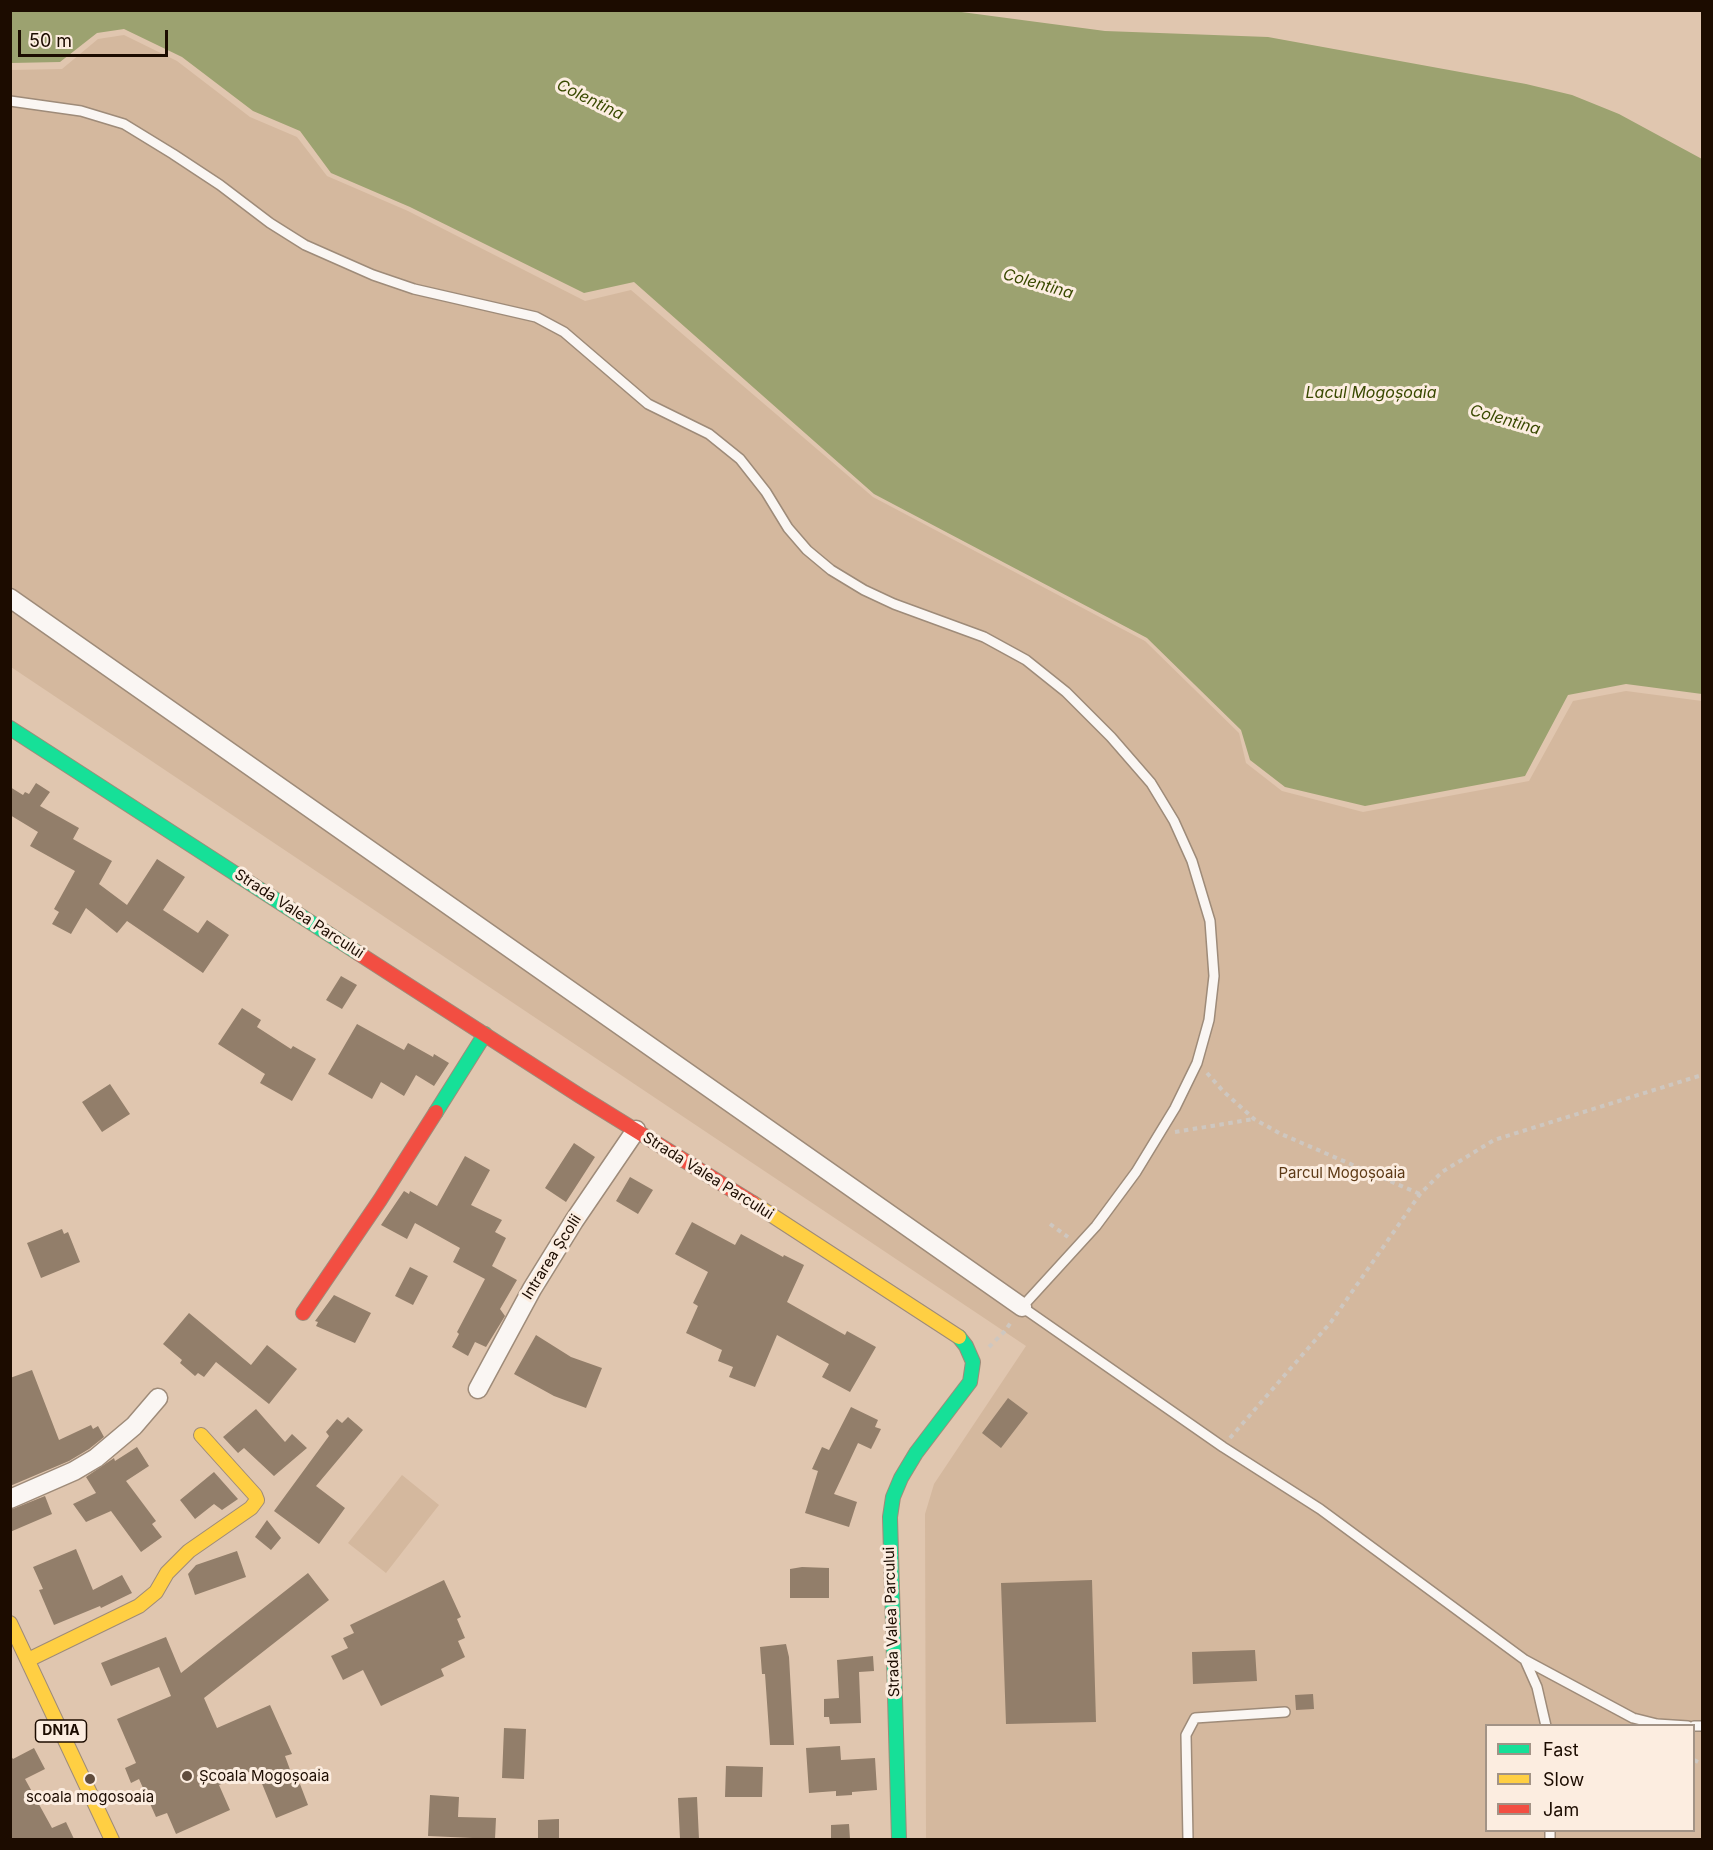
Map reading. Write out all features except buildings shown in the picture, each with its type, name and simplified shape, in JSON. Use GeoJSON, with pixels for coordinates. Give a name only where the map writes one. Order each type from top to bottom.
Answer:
{"type":"FeatureCollection","features":[{"type":"Feature","properties":{"kind":"street"},"geometry":{"type":"LineString","coordinates":[[10,598],[1022,1307]]}},
{"type":"Feature","properties":{"kind":"street","name":"Strada Valea Parcului"},"geometry":{"type":"LineString","coordinates":[[10,728],[959,1337],[973,1362],[970,1382],[916,1453],[901,1478],[893,1497],[890,1517],[899,1839]]}},
{"type":"Feature","properties":{"kind":"street"},"geometry":{"type":"LineString","coordinates":[[303,1313],[380,1200],[485,1034]]}},
{"type":"Feature","properties":{"kind":"street","name":"Intrarea Școlii"},"geometry":{"type":"LineString","coordinates":[[478,1389],[532,1289],[574,1221],[636,1130]]}},
{"type":"Feature","properties":{"kind":"street"},"geometry":{"type":"LineString","coordinates":[[10,1499],[74,1471],[96,1458],[134,1426],[158,1398]]}},
{"type":"Feature","properties":{"kind":"street"},"geometry":{"type":"LineString","coordinates":[[28,1660],[139,1606],[156,1592],[167,1574],[189,1551],[251,1508],[257,1500],[255,1495],[201,1435]]}},
{"type":"Feature","properties":{"kind":"street","name":"DN1A"},"geometry":{"type":"LineString","coordinates":[[10,1623],[112,1839]]}},
{"type":"Feature","properties":{"kind":"lane"},"geometry":{"type":"LineString","coordinates":[[10,101],[81,111],[124,124],[211,178],[270,223],[315,250],[373,275],[404,285],[536,317],[564,332],[648,404],[709,434],[740,459],[766,492],[788,528],[807,550],[831,570],[864,590],[894,604],[984,637],[1026,660],[1066,692],[1111,737],[1151,783],[1174,822],[1192,861],[1210,921],[1214,976],[1209,1020],[1197,1063],[1175,1108],[1136,1172],[1109,1208],[1022,1307],[1223,1447],[1320,1509],[1525,1659],[1634,1718],[1657,1724]]}},
{"type":"Feature","properties":{"kind":"lane"},"geometry":{"type":"LineString","coordinates":[[1525,1659],[1537,1687],[1546,1724]]}},
{"type":"Feature","properties":{"kind":"lane"},"geometry":{"type":"LineString","coordinates":[[1188,1839],[1186,1735],[1195,1718],[1286,1712]]}},
{"type":"Feature","properties":{"kind":"path"},"geometry":{"type":"LineString","coordinates":[[1197,1063],[1222,1091],[1254,1119],[1281,1134],[1420,1194]]}},
{"type":"Feature","properties":{"kind":"path"},"geometry":{"type":"LineString","coordinates":[[1223,1447],[1330,1322],[1420,1194],[1442,1172],[1494,1140],[1702,1075]]}},
{"type":"Feature","properties":{"kind":"path"},"geometry":{"type":"LineString","coordinates":[[1158,1136],[1254,1119]]}},
{"type":"Feature","properties":{"kind":"path"},"geometry":{"type":"LineString","coordinates":[[1050,1224],[1078,1245]]}},
{"type":"Feature","properties":{"kind":"path"},"geometry":{"type":"LineString","coordinates":[[973,1362],[1004,1332],[1022,1307]]}},
{"type":"Feature","properties":{"kind":"green space","name":"Parcul Mogoșoaia"},"geometry":{"type":"Polygon","coordinates":[[[124,35],[177,61],[250,117],[297,137],[327,176],[408,211],[585,301],[631,290],[873,497],[1145,641],[1239,733],[1246,763],[1282,791],[1363,812],[1529,781],[1573,701],[1626,691],[1702,701],[1702,1839],[926,1839],[925,1514],[934,1484],[1026,1346],[11,667],[10,70],[62,69],[98,39],[124,35]]]}},
{"type":"Feature","properties":{"kind":"green space"},"geometry":{"type":"Polygon","coordinates":[[[402,1475],[439,1505],[386,1573],[348,1543],[402,1475]]]}},
{"type":"Feature","properties":{"kind":"water","name":"Lacul Mogoșoaia"},"geometry":{"type":"Polygon","coordinates":[[[11,11],[954,11],[1105,31],[1268,37],[1526,84],[1572,95],[1619,114],[1702,159],[1702,694],[1626,684],[1568,695],[1525,776],[1365,806],[1285,787],[1250,760],[1241,730],[1147,638],[874,494],[634,282],[584,293],[410,207],[331,173],[300,131],[253,111],[182,57],[124,29],[97,33],[60,62],[11,63],[11,11]]]}},
{"type":"Feature","properties":{"kind":"traffic: fast"},"geometry":{"type":"LineString","coordinates":[[10,728],[358,953]]}},
{"type":"Feature","properties":{"kind":"traffic: fast"},"geometry":{"type":"LineString","coordinates":[[436,1112],[485,1034]]}},
{"type":"Feature","properties":{"kind":"traffic: fast"},"geometry":{"type":"LineString","coordinates":[[899,1840],[890,1517],[893,1497],[901,1478],[916,1453],[970,1382],[973,1362],[959,1337]]}},
{"type":"Feature","properties":{"kind":"traffic: slow"},"geometry":{"type":"LineString","coordinates":[[753,1203],[959,1337]]}},
{"type":"Feature","properties":{"kind":"traffic: slow"},"geometry":{"type":"LineString","coordinates":[[28,1660],[139,1606],[156,1592],[167,1573],[189,1551],[251,1508],[257,1500],[255,1495],[201,1435]]}},
{"type":"Feature","properties":{"kind":"traffic: slow"},"geometry":{"type":"LineString","coordinates":[[10,1623],[112,1840]]}},
{"type":"Feature","properties":{"kind":"traffic: jam"},"geometry":{"type":"LineString","coordinates":[[358,953],[580,1096],[753,1203]]}},
{"type":"Feature","properties":{"kind":"traffic: jam"},"geometry":{"type":"LineString","coordinates":[[303,1313],[380,1200],[436,1112]]}},
{"type":"Feature","properties":{"kind":"place","name":"Școala Mogoșoaia"},"geometry":{"type":"Point","coordinates":[187,1776]}},
{"type":"Feature","properties":{"kind":"place","name":"scoala mogosoaia"},"geometry":{"type":"Point","coordinates":[90,1779]}},
{"type":"Feature","properties":{"kind":"water label","name":"Colentina"},"geometry":{"type":"Point","coordinates":[590,100]}},
{"type":"Feature","properties":{"kind":"water label","name":"Colentina"},"geometry":{"type":"Point","coordinates":[1038,284]}},
{"type":"Feature","properties":{"kind":"water label","name":"Colentina"},"geometry":{"type":"Point","coordinates":[1505,420]}}]}
